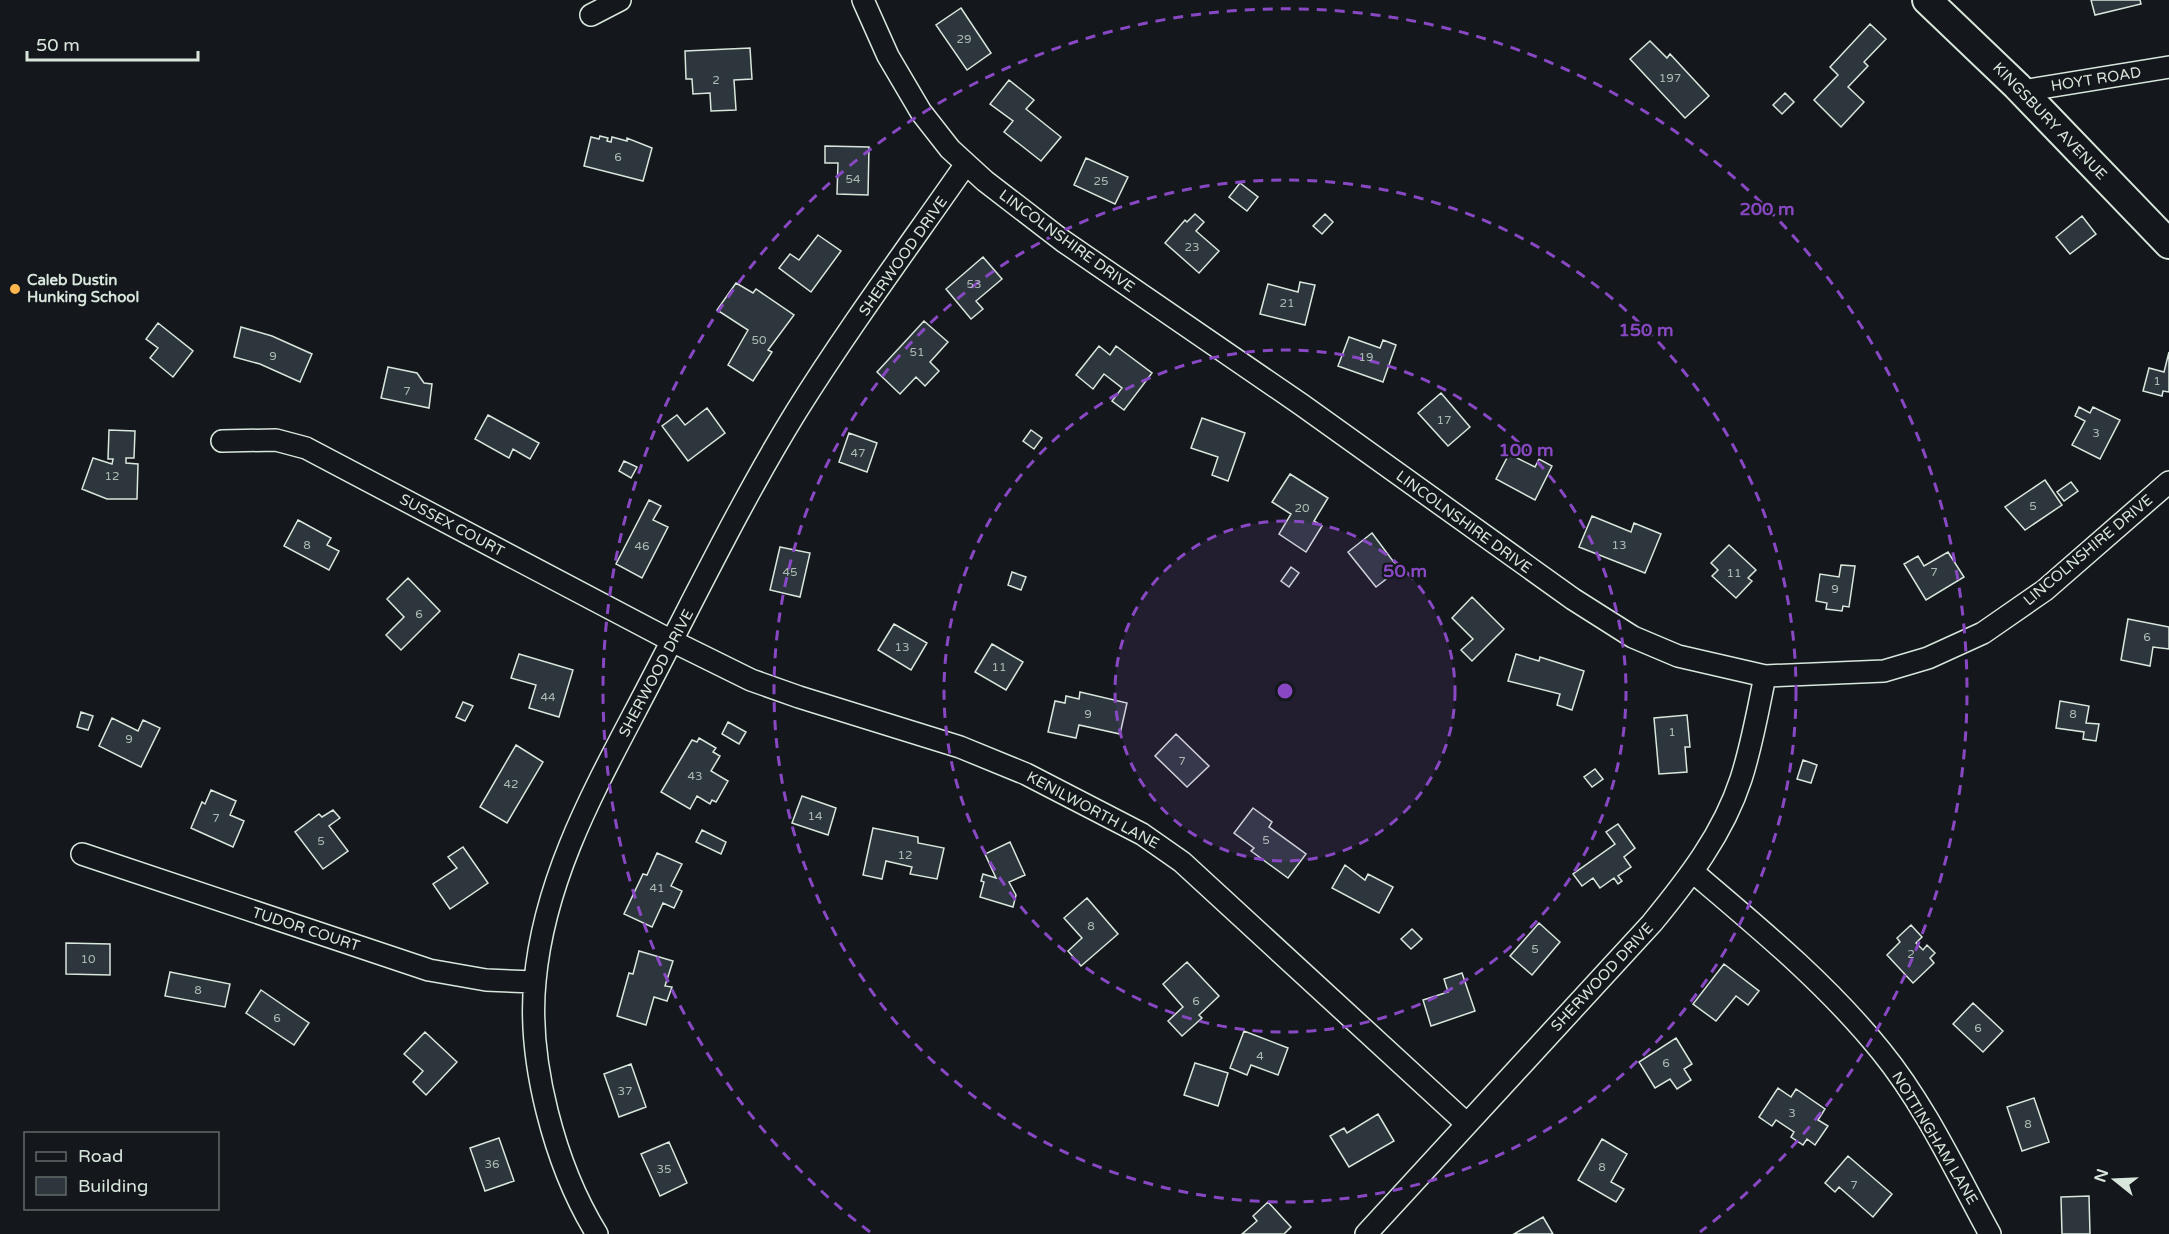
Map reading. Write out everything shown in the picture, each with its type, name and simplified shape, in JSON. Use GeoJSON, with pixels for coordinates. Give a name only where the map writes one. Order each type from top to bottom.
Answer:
{"type":"FeatureCollection","features":[{"type":"Feature","properties":{"kind":"main road","name":"KINGSBURY AVENUE"},"geometry":{"type":"LineString","coordinates":[[1927,0],[2022,91],[2169,244]]}},
{"type":"Feature","properties":{"kind":"street"},"geometry":{"type":"LineString","coordinates":[[591,15],[620,0]]}},
{"type":"Feature","properties":{"kind":"street","name":"LINCOLNSHIRE DRIVE"},"geometry":{"type":"LineString","coordinates":[[863,0],[888,56],[921,112],[966,164],[1063,241],[1302,405],[1573,599],[1633,636],[1678,656],[1765,676],[1884,670],[1928,658],[1983,633],[2045,590],[2169,482]]}},
{"type":"Feature","properties":{"kind":"street","name":"HOYT ROAD"},"geometry":{"type":"LineString","coordinates":[[2022,91],[2169,68]]}},
{"type":"Feature","properties":{"kind":"street","name":"SHERWOOD DRIVE"},"geometry":{"type":"LineString","coordinates":[[597,1234],[572,1185],[557,1144],[538,1062],[534,1023],[535,982],[548,907],[571,837],[672,641],[795,414],[966,164]]}},
{"type":"Feature","properties":{"kind":"street","name":"SUSSEX COURT"},"geometry":{"type":"LineString","coordinates":[[222,441],[276,440],[306,448],[672,641]]}},
{"type":"Feature","properties":{"kind":"street","name":"KENILWORTH LANE"},"geometry":{"type":"LineString","coordinates":[[672,641],[751,680],[789,694],[971,751],[1026,774],[1143,834],[1182,862],[1467,1124]]}},
{"type":"Feature","properties":{"kind":"street","name":"SHERWOOD DRIVE"},"geometry":{"type":"LineString","coordinates":[[1366,1234],[1652,923],[1693,872],[1725,817],[1740,780],[1765,676]]}},
{"type":"Feature","properties":{"kind":"street","name":"TUDOR COURT"},"geometry":{"type":"LineString","coordinates":[[82,854],[429,970],[486,980],[535,982]]}},
{"type":"Feature","properties":{"kind":"street","name":"NOTTINGHAM LANE"},"geometry":{"type":"LineString","coordinates":[[1693,872],[1798,962],[1881,1051],[1913,1095],[1990,1234]]}},
{"type":"Feature","properties":{"kind":"building"},"geometry":{"type":"Polygon","coordinates":[[[2091,0],[2140,0],[2141,4],[2095,15],[2091,0]]]}},
{"type":"Feature","properties":{"kind":"building"},"geometry":{"type":"Polygon","coordinates":[[[961,8],[991,53],[967,70],[936,25],[961,8]]]}},
{"type":"Feature","properties":{"kind":"building"},"geometry":{"type":"Polygon","coordinates":[[[1870,24],[1886,39],[1864,62],[1868,66],[1848,87],[1864,102],[1841,127],[1814,100],[1838,75],[1830,67],[1870,24]]]}},
{"type":"Feature","properties":{"kind":"building"},"geometry":{"type":"Polygon","coordinates":[[[1650,41],[1667,58],[1670,54],[1709,96],[1685,118],[1630,59],[1650,41]]]}},
{"type":"Feature","properties":{"kind":"building"},"geometry":{"type":"Polygon","coordinates":[[[750,48],[752,79],[734,80],[736,110],[711,111],[710,93],[693,94],[692,79],[686,79],[685,51],[750,48]]]}},
{"type":"Feature","properties":{"kind":"building"},"geometry":{"type":"Polygon","coordinates":[[[1009,80],[1034,100],[1026,109],[1061,137],[1041,161],[1004,132],[1013,121],[990,104],[1009,80]]]}},
{"type":"Feature","properties":{"kind":"building"},"geometry":{"type":"Polygon","coordinates":[[[1785,93],[1794,102],[1782,114],[1773,105],[1785,93]]]}},
{"type":"Feature","properties":{"kind":"building"},"geometry":{"type":"Polygon","coordinates":[[[600,136],[608,138],[607,141],[611,142],[612,137],[627,141],[627,138],[652,148],[643,181],[584,166],[591,137],[599,139],[600,136]]]}},
{"type":"Feature","properties":{"kind":"building"},"geometry":{"type":"Polygon","coordinates":[[[825,146],[869,147],[868,195],[837,194],[838,163],[825,163],[825,146]]]}},
{"type":"Feature","properties":{"kind":"building"},"geometry":{"type":"Polygon","coordinates":[[[1086,158],[1128,177],[1115,204],[1074,185],[1086,158]]]}},
{"type":"Feature","properties":{"kind":"building"},"geometry":{"type":"Polygon","coordinates":[[[1240,183],[1258,197],[1247,211],[1229,197],[1240,183]]]}},
{"type":"Feature","properties":{"kind":"building"},"geometry":{"type":"Polygon","coordinates":[[[1195,214],[1204,222],[1196,231],[1219,251],[1199,273],[1165,243],[1185,220],[1187,222],[1195,214]]]}},
{"type":"Feature","properties":{"kind":"building"},"geometry":{"type":"Polygon","coordinates":[[[1325,214],[1333,222],[1322,234],[1313,226],[1325,214]]]}},
{"type":"Feature","properties":{"kind":"building"},"geometry":{"type":"Polygon","coordinates":[[[2082,216],[2096,234],[2070,254],[2056,237],[2082,216]]]}},
{"type":"Feature","properties":{"kind":"building"},"geometry":{"type":"Polygon","coordinates":[[[818,235],[841,251],[811,292],[779,268],[790,254],[799,260],[818,235]]]}},
{"type":"Feature","properties":{"kind":"building"},"geometry":{"type":"Polygon","coordinates":[[[983,257],[1002,279],[976,301],[983,309],[971,319],[946,289],[983,257]]]}},
{"type":"Feature","properties":{"kind":"building"},"geometry":{"type":"Polygon","coordinates":[[[1300,282],[1315,285],[1305,325],[1260,314],[1268,284],[1298,292],[1300,282]]]}},
{"type":"Feature","properties":{"kind":"building"},"geometry":{"type":"Polygon","coordinates":[[[736,283],[753,293],[756,289],[794,315],[768,350],[772,352],[753,381],[728,365],[748,330],[717,310],[736,283]]]}},
{"type":"Feature","properties":{"kind":"building"},"geometry":{"type":"Polygon","coordinates":[[[924,321],[948,342],[930,362],[939,371],[925,386],[916,377],[900,394],[877,372],[924,321]]]}},
{"type":"Feature","properties":{"kind":"building"},"geometry":{"type":"Polygon","coordinates":[[[158,323],[193,351],[173,377],[150,358],[158,348],[146,339],[158,323]]]}},
{"type":"Feature","properties":{"kind":"building"},"geometry":{"type":"Polygon","coordinates":[[[241,327],[272,336],[312,354],[300,382],[260,364],[234,357],[241,327]]]}},
{"type":"Feature","properties":{"kind":"building"},"geometry":{"type":"Polygon","coordinates":[[[1349,337],[1380,348],[1383,340],[1396,345],[1383,382],[1338,366],[1349,337]]]}},
{"type":"Feature","properties":{"kind":"building"},"geometry":{"type":"Polygon","coordinates":[[[1099,346],[1110,355],[1116,346],[1152,373],[1124,410],[1112,401],[1122,388],[1104,374],[1093,389],[1076,375],[1099,346]]]}},
{"type":"Feature","properties":{"kind":"building"},"geometry":{"type":"Polygon","coordinates":[[[2169,352],[2169,392],[2163,391],[2162,396],[2143,391],[2149,368],[2164,372],[2169,352]]]}},
{"type":"Feature","properties":{"kind":"building"},"geometry":{"type":"Polygon","coordinates":[[[388,367],[417,373],[424,383],[432,384],[429,408],[381,398],[388,367]]]}},
{"type":"Feature","properties":{"kind":"building"},"geometry":{"type":"Polygon","coordinates":[[[1441,393],[1470,427],[1448,446],[1418,413],[1441,393]]]}},
{"type":"Feature","properties":{"kind":"building"},"geometry":{"type":"Polygon","coordinates":[[[2079,407],[2090,413],[2093,407],[2120,420],[2100,459],[2072,445],[2085,421],[2075,416],[2079,407]]]}},
{"type":"Feature","properties":{"kind":"building"},"geometry":{"type":"Polygon","coordinates":[[[707,408],[725,433],[688,461],[662,426],[677,415],[685,425],[707,408]]]}},
{"type":"Feature","properties":{"kind":"building"},"geometry":{"type":"Polygon","coordinates":[[[488,415],[539,443],[530,459],[513,449],[509,458],[475,439],[488,415]]]}},
{"type":"Feature","properties":{"kind":"building"},"geometry":{"type":"Polygon","coordinates":[[[1202,418],[1245,433],[1228,481],[1212,475],[1218,457],[1191,448],[1202,418]]]}},
{"type":"Feature","properties":{"kind":"building"},"geometry":{"type":"Polygon","coordinates":[[[109,430],[135,431],[134,458],[126,458],[126,463],[138,464],[137,499],[107,499],[82,489],[93,458],[112,464],[113,459],[108,459],[109,430]]]}},
{"type":"Feature","properties":{"kind":"building"},"geometry":{"type":"Polygon","coordinates":[[[1031,430],[1042,438],[1034,449],[1023,441],[1031,430]]]}},
{"type":"Feature","properties":{"kind":"building"},"geometry":{"type":"Polygon","coordinates":[[[849,433],[877,443],[867,472],[839,462],[849,433]]]}},
{"type":"Feature","properties":{"kind":"building"},"geometry":{"type":"Polygon","coordinates":[[[1509,454],[1535,467],[1539,459],[1552,466],[1535,500],[1496,479],[1509,454]]]}},
{"type":"Feature","properties":{"kind":"building"},"geometry":{"type":"Polygon","coordinates":[[[624,461],[637,467],[631,478],[619,471],[624,461]]]}},
{"type":"Feature","properties":{"kind":"building"},"geometry":{"type":"Polygon","coordinates":[[[1290,474],[1328,498],[1314,521],[1322,526],[1306,552],[1279,534],[1291,514],[1272,502],[1290,474]]]}},
{"type":"Feature","properties":{"kind":"building"},"geometry":{"type":"Polygon","coordinates":[[[2045,480],[2062,505],[2025,530],[2005,507],[2045,480]]]}},
{"type":"Feature","properties":{"kind":"building"},"geometry":{"type":"Polygon","coordinates":[[[2071,482],[2078,491],[2064,501],[2057,492],[2071,482]]]}},
{"type":"Feature","properties":{"kind":"building"},"geometry":{"type":"Polygon","coordinates":[[[649,500],[661,506],[653,520],[668,527],[642,578],[616,564],[649,500]]]}},
{"type":"Feature","properties":{"kind":"building"},"geometry":{"type":"Polygon","coordinates":[[[1592,516],[1631,532],[1634,523],[1661,534],[1645,573],[1579,547],[1592,516]]]}},
{"type":"Feature","properties":{"kind":"building"},"geometry":{"type":"Polygon","coordinates":[[[298,520],[331,538],[327,545],[339,551],[329,570],[284,546],[298,520]]]}},
{"type":"Feature","properties":{"kind":"building"},"geometry":{"type":"Polygon","coordinates":[[[1372,533],[1399,569],[1376,587],[1348,552],[1372,533]]]}},
{"type":"Feature","properties":{"kind":"building"},"geometry":{"type":"Polygon","coordinates":[[[1729,545],[1756,570],[1748,578],[1752,581],[1736,598],[1712,576],[1718,570],[1711,563],[1729,545]]]}},
{"type":"Feature","properties":{"kind":"building"},"geometry":{"type":"Polygon","coordinates":[[[780,547],[810,553],[800,597],[770,590],[780,547]]]}},
{"type":"Feature","properties":{"kind":"building"},"geometry":{"type":"Polygon","coordinates":[[[1948,552],[1964,577],[1926,600],[1904,564],[1918,556],[1924,566],[1948,552]]]}},
{"type":"Feature","properties":{"kind":"building"},"geometry":{"type":"Polygon","coordinates":[[[1841,565],[1855,566],[1849,607],[1843,606],[1842,611],[1826,609],[1827,603],[1816,601],[1820,574],[1839,577],[1841,565]]]}},
{"type":"Feature","properties":{"kind":"building"},"geometry":{"type":"Polygon","coordinates":[[[1291,567],[1299,573],[1289,587],[1281,581],[1291,567]]]}},
{"type":"Feature","properties":{"kind":"building"},"geometry":{"type":"Polygon","coordinates":[[[1012,572],[1026,577],[1021,590],[1008,585],[1012,572]]]}},
{"type":"Feature","properties":{"kind":"building"},"geometry":{"type":"Polygon","coordinates":[[[408,578],[440,611],[401,650],[386,635],[404,617],[387,599],[408,578]]]}},
{"type":"Feature","properties":{"kind":"building"},"geometry":{"type":"Polygon","coordinates":[[[1472,597],[1504,629],[1472,661],[1461,650],[1473,639],[1452,618],[1472,597]]]}},
{"type":"Feature","properties":{"kind":"building"},"geometry":{"type":"Polygon","coordinates":[[[2128,619],[2169,627],[2169,649],[2153,647],[2150,666],[2121,660],[2128,619]]]}},
{"type":"Feature","properties":{"kind":"building"},"geometry":{"type":"Polygon","coordinates":[[[894,624],[927,643],[911,670],[878,650],[894,624]]]}},
{"type":"Feature","properties":{"kind":"building"},"geometry":{"type":"Polygon","coordinates":[[[992,644],[1023,662],[1006,690],[975,672],[992,644]]]}},
{"type":"Feature","properties":{"kind":"building"},"geometry":{"type":"Polygon","coordinates":[[[519,654],[573,670],[559,717],[529,708],[536,685],[511,678],[519,654]]]}},
{"type":"Feature","properties":{"kind":"building"},"geometry":{"type":"Polygon","coordinates":[[[1516,654],[1539,661],[1540,657],[1584,671],[1572,710],[1557,705],[1560,694],[1508,681],[1516,654]]]}},
{"type":"Feature","properties":{"kind":"building"},"geometry":{"type":"Polygon","coordinates":[[[1080,692],[1127,703],[1120,734],[1079,725],[1076,738],[1048,732],[1055,701],[1065,703],[1066,696],[1079,699],[1080,692]]]}},
{"type":"Feature","properties":{"kind":"building"},"geometry":{"type":"Polygon","coordinates":[[[2060,701],[2089,706],[2086,723],[2099,724],[2096,741],[2083,739],[2084,732],[2056,728],[2060,701]]]}},
{"type":"Feature","properties":{"kind":"building"},"geometry":{"type":"Polygon","coordinates":[[[463,702],[473,706],[465,721],[456,717],[463,702]]]}},
{"type":"Feature","properties":{"kind":"building"},"geometry":{"type":"Polygon","coordinates":[[[81,712],[93,716],[88,730],[77,727],[81,712]]]}},
{"type":"Feature","properties":{"kind":"building"},"geometry":{"type":"Polygon","coordinates":[[[1687,715],[1690,747],[1685,747],[1687,772],[1659,774],[1654,718],[1687,715]]]}},
{"type":"Feature","properties":{"kind":"building"},"geometry":{"type":"Polygon","coordinates":[[[112,718],[138,731],[143,720],[160,728],[141,767],[99,746],[112,718]]]}},
{"type":"Feature","properties":{"kind":"building"},"geometry":{"type":"Polygon","coordinates":[[[728,722],[746,732],[739,744],[722,734],[728,722]]]}},
{"type":"Feature","properties":{"kind":"building"},"geometry":{"type":"Polygon","coordinates":[[[1176,734],[1209,766],[1187,787],[1155,756],[1176,734]]]}},
{"type":"Feature","properties":{"kind":"building"},"geometry":{"type":"Polygon","coordinates":[[[699,738],[716,748],[713,752],[720,756],[711,771],[728,781],[716,802],[712,800],[710,804],[697,796],[690,809],[661,792],[692,740],[697,742],[699,738]]]}},
{"type":"Feature","properties":{"kind":"building"},"geometry":{"type":"Polygon","coordinates":[[[516,745],[543,762],[507,823],[480,807],[516,745]]]}},
{"type":"Feature","properties":{"kind":"building"},"geometry":{"type":"Polygon","coordinates":[[[1803,760],[1817,765],[1811,783],[1797,779],[1803,760]]]}},
{"type":"Feature","properties":{"kind":"building"},"geometry":{"type":"Polygon","coordinates":[[[1595,769],[1603,779],[1592,787],[1584,777],[1595,769]]]}},
{"type":"Feature","properties":{"kind":"building"},"geometry":{"type":"Polygon","coordinates":[[[211,790],[236,801],[230,815],[244,821],[233,847],[191,828],[202,802],[205,804],[211,790]]]}},
{"type":"Feature","properties":{"kind":"building"},"geometry":{"type":"Polygon","coordinates":[[[802,796],[836,808],[828,835],[792,823],[802,796]]]}},
{"type":"Feature","properties":{"kind":"building"},"geometry":{"type":"Polygon","coordinates":[[[1253,808],[1272,822],[1269,827],[1306,854],[1288,878],[1251,851],[1254,848],[1234,833],[1253,808]]]}},
{"type":"Feature","properties":{"kind":"building"},"geometry":{"type":"Polygon","coordinates":[[[333,810],[340,818],[329,826],[348,851],[323,869],[295,832],[319,814],[322,817],[333,810]]]}},
{"type":"Feature","properties":{"kind":"building"},"geometry":{"type":"Polygon","coordinates":[[[1618,824],[1635,848],[1624,857],[1631,867],[1618,876],[1622,881],[1618,884],[1614,878],[1600,888],[1593,878],[1582,886],[1573,874],[1615,844],[1606,832],[1618,824]]]}},
{"type":"Feature","properties":{"kind":"building"},"geometry":{"type":"Polygon","coordinates":[[[873,828],[918,837],[918,843],[944,848],[937,879],[910,874],[912,867],[886,861],[882,879],[863,875],[873,828]]]}},
{"type":"Feature","properties":{"kind":"building"},"geometry":{"type":"Polygon","coordinates":[[[702,830],[726,842],[721,854],[696,842],[702,830]]]}},
{"type":"Feature","properties":{"kind":"building"},"geometry":{"type":"Polygon","coordinates":[[[1010,842],[1025,875],[1009,882],[1016,895],[1013,907],[980,897],[984,882],[981,881],[983,874],[996,878],[985,854],[1010,842]]]}},
{"type":"Feature","properties":{"kind":"building"},"geometry":{"type":"Polygon","coordinates":[[[463,847],[488,883],[450,909],[433,884],[457,868],[448,857],[463,847]]]}},
{"type":"Feature","properties":{"kind":"building"},"geometry":{"type":"Polygon","coordinates":[[[657,853],[682,864],[671,886],[682,891],[674,908],[663,903],[652,927],[624,914],[643,874],[647,875],[657,853]]]}},
{"type":"Feature","properties":{"kind":"building"},"geometry":{"type":"Polygon","coordinates":[[[1345,865],[1365,880],[1368,874],[1393,887],[1379,913],[1332,888],[1345,865]]]}},
{"type":"Feature","properties":{"kind":"building"},"geometry":{"type":"Polygon","coordinates":[[[1087,898],[1118,934],[1081,966],[1068,951],[1082,938],[1064,918],[1087,898]]]}},
{"type":"Feature","properties":{"kind":"building"},"geometry":{"type":"Polygon","coordinates":[[[1539,923],[1560,942],[1532,975],[1510,956],[1539,923]]]}},
{"type":"Feature","properties":{"kind":"building"},"geometry":{"type":"Polygon","coordinates":[[[1911,925],[1922,937],[1916,943],[1923,950],[1927,945],[1935,953],[1930,958],[1934,963],[1913,983],[1887,955],[1900,942],[1897,938],[1911,925]]]}},
{"type":"Feature","properties":{"kind":"building"},"geometry":{"type":"Polygon","coordinates":[[[1412,929],[1422,939],[1411,949],[1401,939],[1412,929]]]}},
{"type":"Feature","properties":{"kind":"building"},"geometry":{"type":"Polygon","coordinates":[[[66,943],[110,944],[110,975],[66,974],[66,943]]]}},
{"type":"Feature","properties":{"kind":"building"},"geometry":{"type":"Polygon","coordinates":[[[639,951],[673,961],[665,986],[672,987],[667,1001],[654,997],[646,1025],[617,1016],[629,973],[633,974],[639,951]]]}},
{"type":"Feature","properties":{"kind":"building"},"geometry":{"type":"Polygon","coordinates":[[[1187,962],[1219,996],[1199,1015],[1202,1018],[1182,1036],[1168,1021],[1183,1007],[1163,984],[1187,962]]]}},
{"type":"Feature","properties":{"kind":"building"},"geometry":{"type":"Polygon","coordinates":[[[1724,964],[1759,991],[1748,1005],[1736,996],[1716,1021],[1693,1004],[1724,964]]]}},
{"type":"Feature","properties":{"kind":"building"},"geometry":{"type":"Polygon","coordinates":[[[170,972],[230,984],[225,1007],[165,996],[170,972]]]}},
{"type":"Feature","properties":{"kind":"building"},"geometry":{"type":"Polygon","coordinates":[[[1462,973],[1475,1011],[1431,1026],[1423,1000],[1448,992],[1444,979],[1462,973]]]}},
{"type":"Feature","properties":{"kind":"building"},"geometry":{"type":"Polygon","coordinates":[[[261,990],[309,1023],[294,1045],[246,1013],[261,990]]]}},
{"type":"Feature","properties":{"kind":"building"},"geometry":{"type":"Polygon","coordinates":[[[1973,1003],[2003,1031],[1983,1052],[1953,1024],[1973,1003]]]}},
{"type":"Feature","properties":{"kind":"building"},"geometry":{"type":"Polygon","coordinates":[[[1244,1031],[1288,1048],[1278,1075],[1251,1065],[1247,1075],[1230,1068],[1244,1031]]]}},
{"type":"Feature","properties":{"kind":"building"},"geometry":{"type":"Polygon","coordinates":[[[425,1032],[457,1062],[426,1095],[413,1082],[423,1071],[404,1054],[425,1032]]]}},
{"type":"Feature","properties":{"kind":"building"},"geometry":{"type":"Polygon","coordinates":[[[1676,1038],[1692,1064],[1684,1069],[1691,1080],[1677,1089],[1670,1079],[1655,1088],[1639,1062],[1676,1038]]]}},
{"type":"Feature","properties":{"kind":"building"},"geometry":{"type":"Polygon","coordinates":[[[1195,1063],[1228,1073],[1218,1106],[1184,1095],[1195,1063]]]}},
{"type":"Feature","properties":{"kind":"building"},"geometry":{"type":"Polygon","coordinates":[[[631,1064],[646,1107],[619,1117],[604,1074],[631,1064]]]}},
{"type":"Feature","properties":{"kind":"building"},"geometry":{"type":"Polygon","coordinates":[[[1778,1088],[1791,1097],[1796,1089],[1825,1109],[1818,1120],[1828,1126],[1815,1145],[1807,1139],[1803,1145],[1791,1137],[1794,1132],[1776,1120],[1772,1126],[1759,1117],[1778,1088]]]}},
{"type":"Feature","properties":{"kind":"building"},"geometry":{"type":"Polygon","coordinates":[[[2034,1098],[2049,1142],[2022,1151],[2007,1107],[2034,1098]]]}},
{"type":"Feature","properties":{"kind":"building"},"geometry":{"type":"Polygon","coordinates":[[[1378,1114],[1394,1141],[1349,1167],[1330,1136],[1344,1128],[1347,1133],[1378,1114]]]}},
{"type":"Feature","properties":{"kind":"building"},"geometry":{"type":"Polygon","coordinates":[[[499,1138],[514,1181],[485,1191],[470,1148],[499,1138]]]}},
{"type":"Feature","properties":{"kind":"building"},"geometry":{"type":"Polygon","coordinates":[[[1602,1139],[1627,1154],[1611,1182],[1624,1189],[1616,1202],[1578,1180],[1602,1139]]]}},
{"type":"Feature","properties":{"kind":"building"},"geometry":{"type":"Polygon","coordinates":[[[669,1142],[687,1183],[660,1196],[641,1154],[669,1142]]]}},
{"type":"Feature","properties":{"kind":"building"},"geometry":{"type":"Polygon","coordinates":[[[1848,1156],[1892,1194],[1873,1217],[1839,1187],[1835,1192],[1825,1183],[1848,1156]]]}},
{"type":"Feature","properties":{"kind":"building"},"geometry":{"type":"Polygon","coordinates":[[[2089,1196],[2090,1234],[2062,1234],[2061,1197],[2089,1196]]]}},
{"type":"Feature","properties":{"kind":"building"},"geometry":{"type":"Polygon","coordinates":[[[1268,1202],[1291,1227],[1284,1234],[1242,1234],[1257,1221],[1253,1216],[1268,1202]]]}},
{"type":"Feature","properties":{"kind":"building"},"geometry":{"type":"Polygon","coordinates":[[[1543,1217],[1553,1234],[1514,1234],[1543,1217]]]}},
{"type":"Feature","properties":{"kind":"place","name":"Caleb Dustin Hunking School"},"geometry":{"type":"Point","coordinates":[15,289]}}]}
